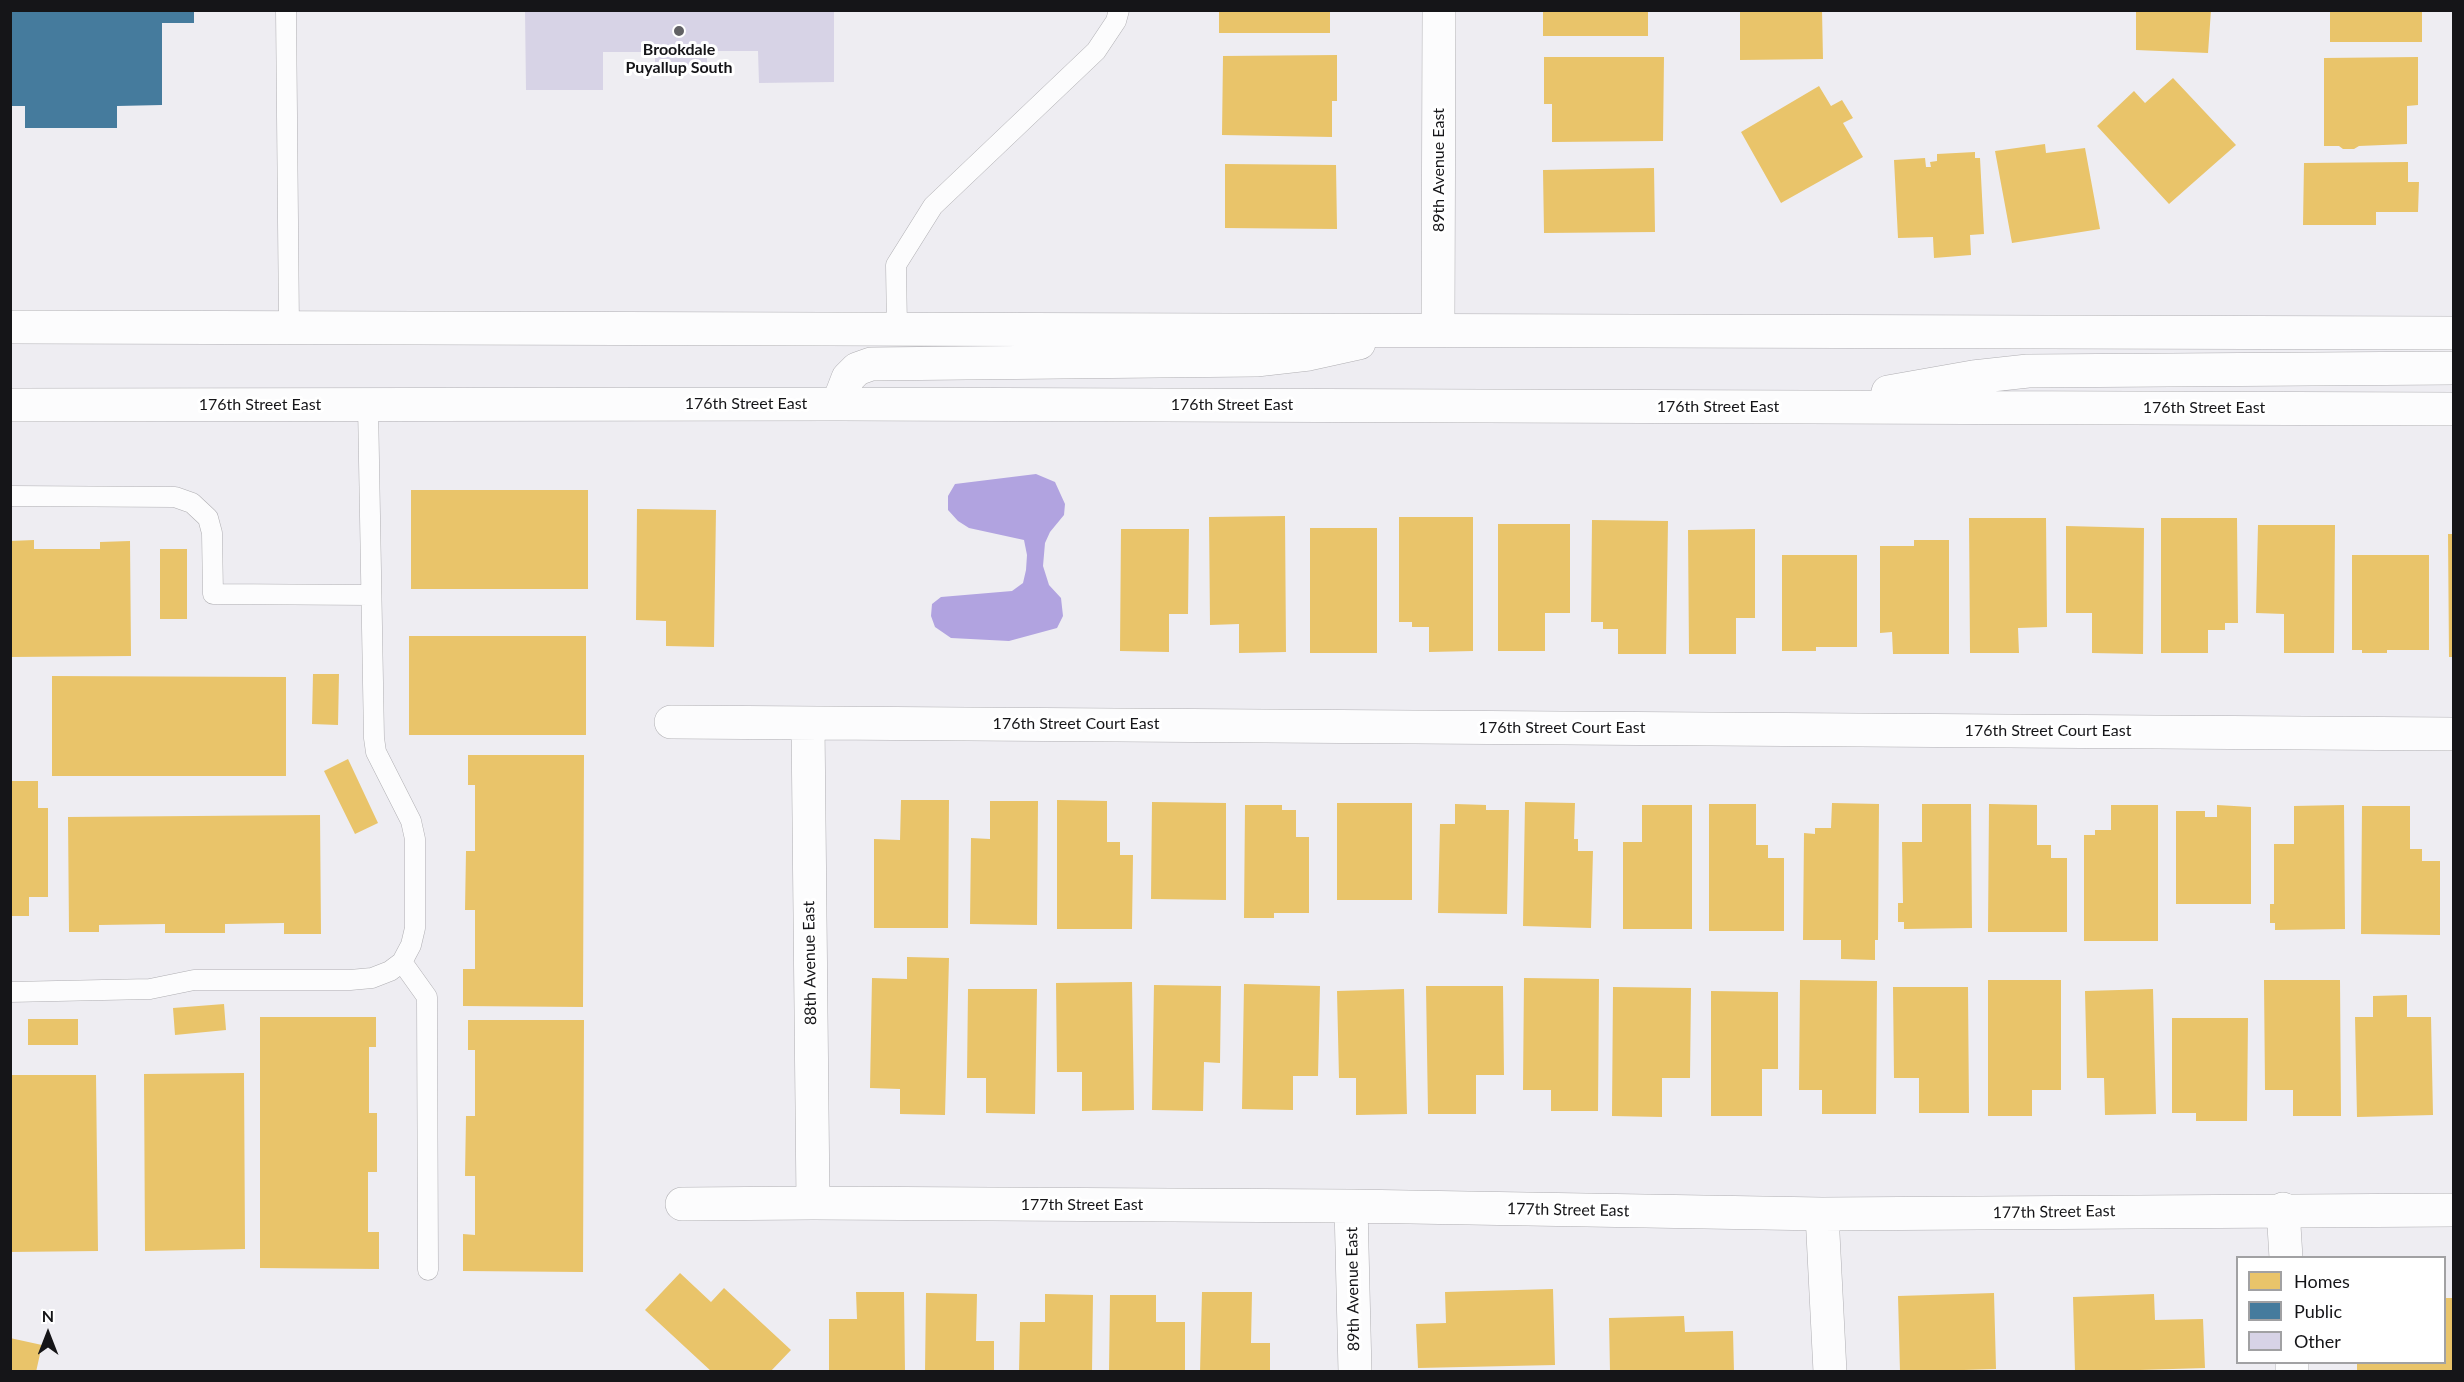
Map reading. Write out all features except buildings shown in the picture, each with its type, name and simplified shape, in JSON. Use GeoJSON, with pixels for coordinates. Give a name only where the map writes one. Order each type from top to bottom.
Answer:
{"type":"FeatureCollection","features":[{"type":"Feature","properties":{"kind":"main road","name":"89th Avenue East"},"geometry":{"type":"LineString","coordinates":[[1427,330],[1439,10]]}},
{"type":"Feature","properties":{"kind":"main road"},"geometry":{"type":"LineString","coordinates":[[10,327],[2454,333]]}},
{"type":"Feature","properties":{"kind":"main road"},"geometry":{"type":"LineString","coordinates":[[838,404],[848,378],[857,369],[871,364],[1256,360],[1309,354],[1427,330]]}},
{"type":"Feature","properties":{"kind":"main road"},"geometry":{"type":"LineString","coordinates":[[1800,407],[1974,377],[2028,371],[2454,368]]}},
{"type":"Feature","properties":{"kind":"main road","name":"176th Street East"},"geometry":{"type":"LineString","coordinates":[[10,405],[838,404],[2454,409]]}},
{"type":"Feature","properties":{"kind":"main road","name":"176th Street Court East"},"geometry":{"type":"LineString","coordinates":[[671,722],[2454,734]]}},
{"type":"Feature","properties":{"kind":"main road","name":"88th Avenue East"},"geometry":{"type":"LineString","coordinates":[[808,723],[813,1203]]}},
{"type":"Feature","properties":{"kind":"main road","name":"177th Street East"},"geometry":{"type":"LineString","coordinates":[[682,1204],[1351,1206],[1822,1214],[2283,1209],[2454,1210]]}},
{"type":"Feature","properties":{"kind":"main road","name":"89th Avenue East"},"geometry":{"type":"LineString","coordinates":[[1351,1206],[1355,1371]]}},
{"type":"Feature","properties":{"kind":"main road"},"geometry":{"type":"LineString","coordinates":[[2283,1209],[2286,1256]]}},
{"type":"Feature","properties":{"kind":"main road"},"geometry":{"type":"LineString","coordinates":[[1822,1214],[1830,1371]]}},
{"type":"Feature","properties":{"kind":"lane"},"geometry":{"type":"LineString","coordinates":[[286,10],[289,327]]}},
{"type":"Feature","properties":{"kind":"lane"},"geometry":{"type":"LineString","coordinates":[[897,329],[896,265],[933,206],[1096,51],[1116,21],[1119,10]]}},
{"type":"Feature","properties":{"kind":"lane"},"geometry":{"type":"LineString","coordinates":[[10,992],[150,989],[194,980],[350,980],[372,978],[402,962],[411,945],[416,928],[416,839],[411,821],[376,752],[374,738],[368,405]]}},
{"type":"Feature","properties":{"kind":"lane"},"geometry":{"type":"LineString","coordinates":[[10,496],[175,497],[192,503],[208,518],[212,533],[213,594],[371,595]]}},
{"type":"Feature","properties":{"kind":"lane"},"geometry":{"type":"LineString","coordinates":[[402,962],[427,997],[428,1270]]}},
{"type":"Feature","properties":{"kind":"shaded area"},"geometry":{"type":"Polygon","coordinates":[[[1036,474],[1055,482],[1065,504],[1064,515],[1050,532],[1045,543],[1043,566],[1049,585],[1061,598],[1063,616],[1057,628],[1009,641],[951,638],[935,627],[931,616],[932,604],[941,597],[1012,591],[1023,583],[1027,555],[1024,540],[969,528],[958,521],[948,510],[948,496],[955,484],[1036,474]]]}},
{"type":"Feature","properties":{"kind":"place","name":"Brookdale Puyallup South"},"geometry":{"type":"Point","coordinates":[679,31]}}]}
